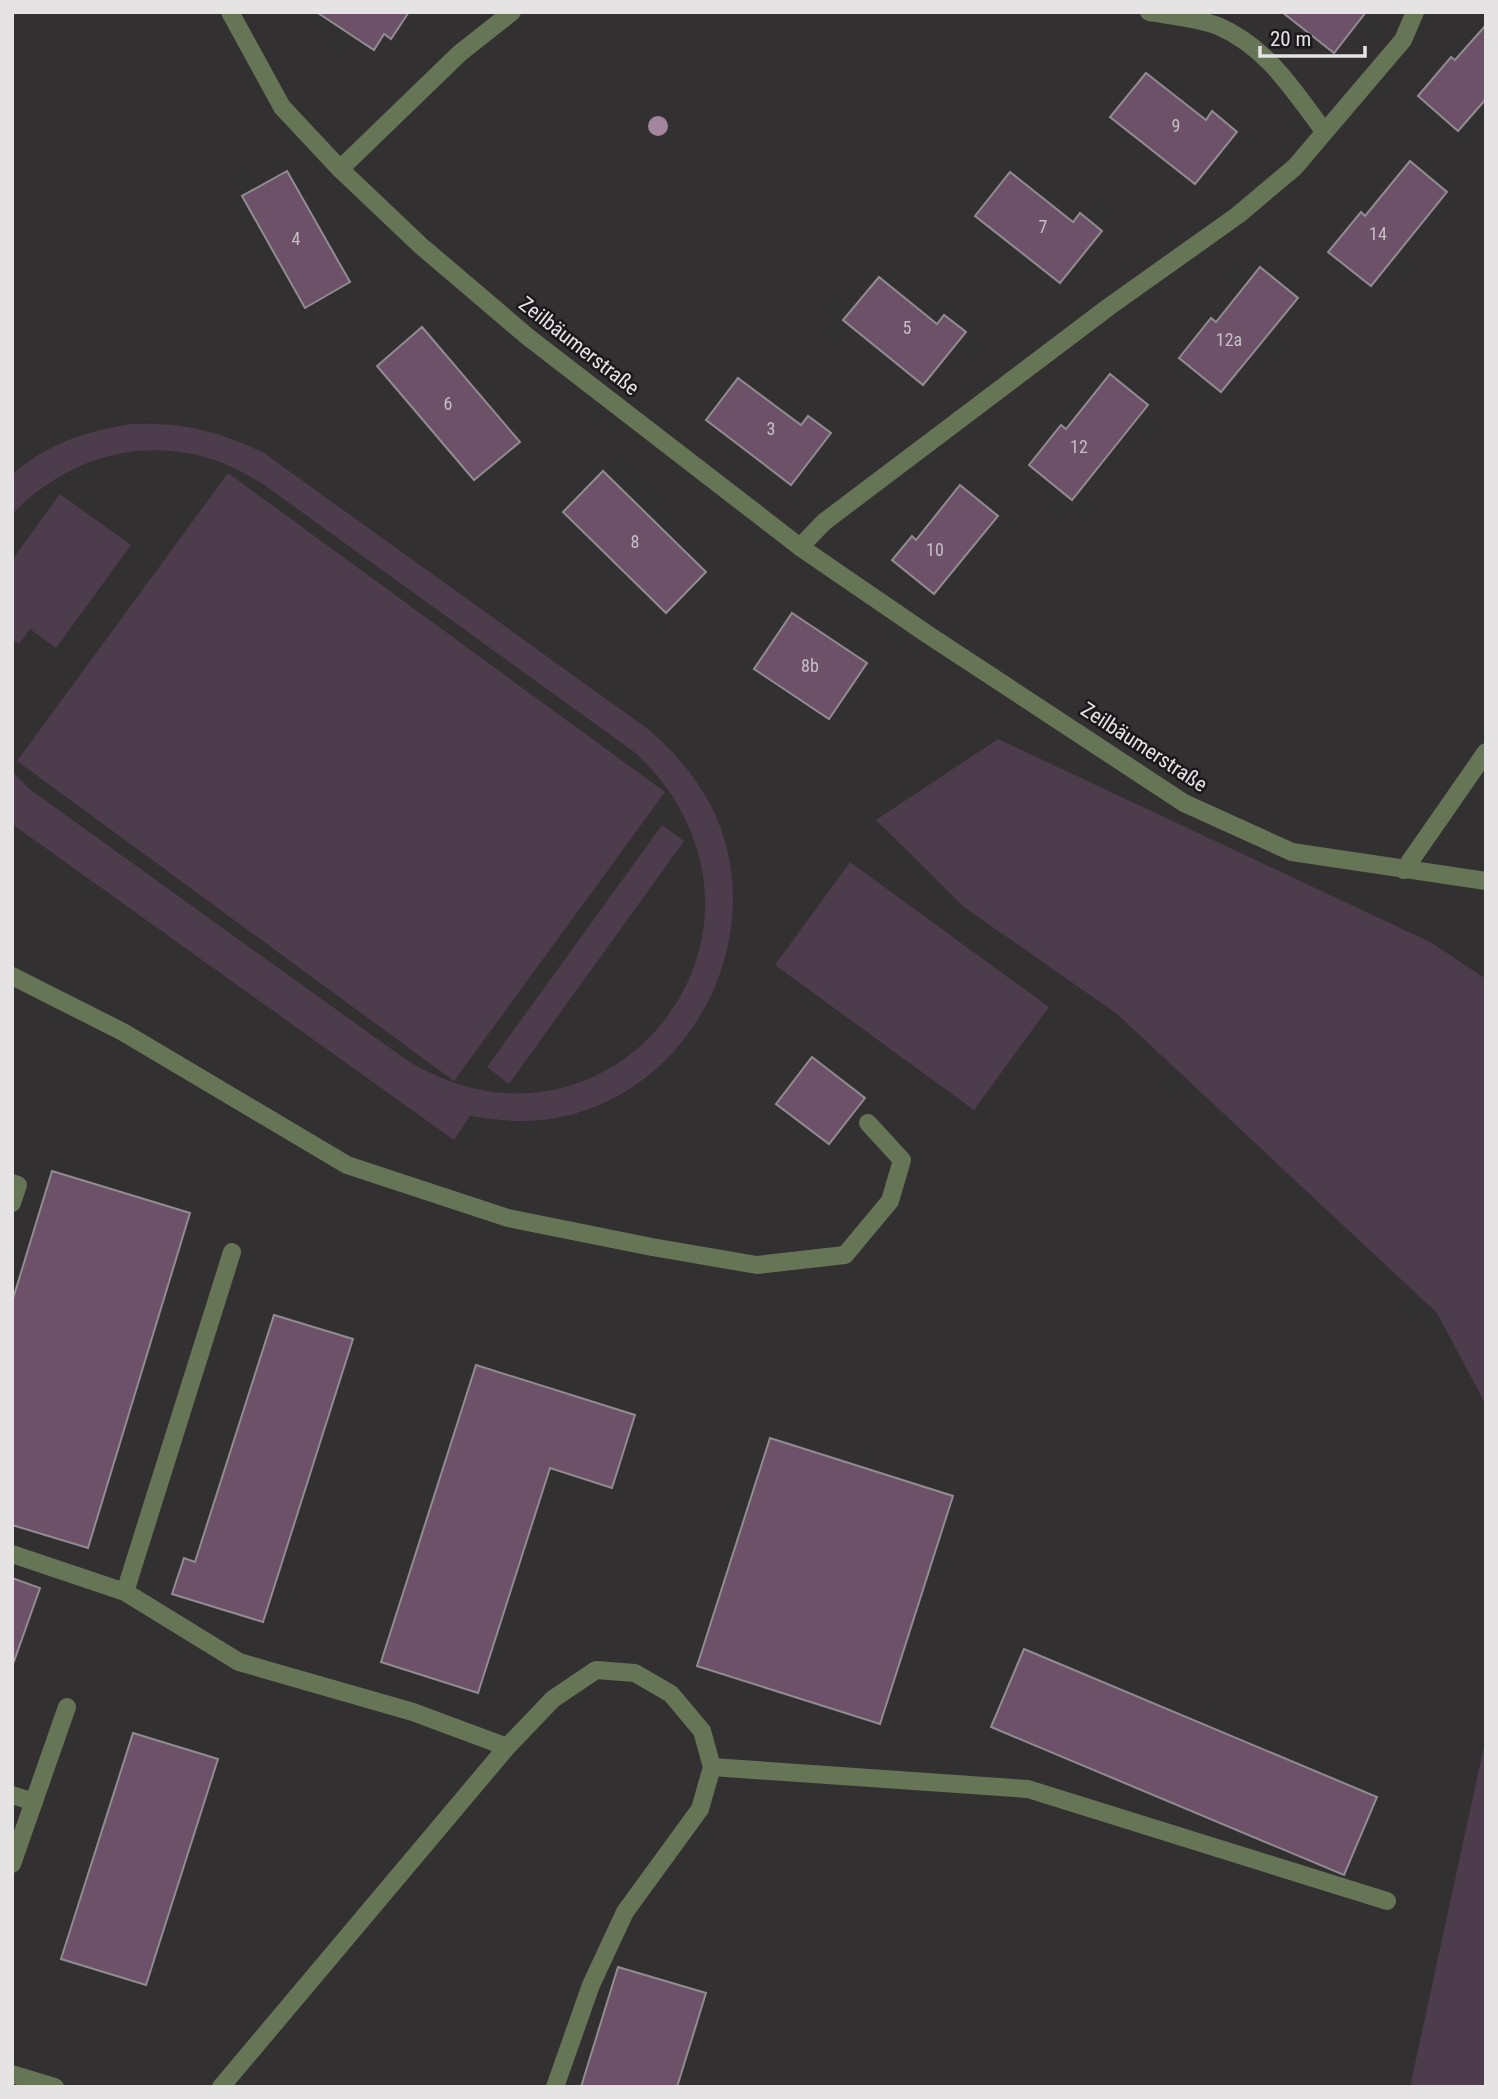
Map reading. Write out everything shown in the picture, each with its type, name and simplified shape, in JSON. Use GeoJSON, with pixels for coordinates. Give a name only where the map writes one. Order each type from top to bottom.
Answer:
{"type":"FeatureCollection","features":[{"type":"Feature","properties":{"kind":"street","name":"Zeilbäumerstraße"},"geometry":{"type":"LineString","coordinates":[[230,12],[282,107],[340,169],[421,246],[528,337],[800,547],[1184,803],[1292,852],[1486,881]]}},
{"type":"Feature","properties":{"kind":"street"},"geometry":{"type":"LineString","coordinates":[[340,169],[460,53],[512,12]]}},
{"type":"Feature","properties":{"kind":"street"},"geometry":{"type":"LineString","coordinates":[[1149,12],[1216,25],[1251,43],[1281,73],[1324,131]]}},
{"type":"Feature","properties":{"kind":"street"},"geometry":{"type":"LineString","coordinates":[[800,547],[824,522],[1110,306],[1238,215],[1295,167],[1403,40],[1415,12]]}},
{"type":"Feature","properties":{"kind":"street"},"geometry":{"type":"LineString","coordinates":[[1404,870],[1486,752]]}},
{"type":"Feature","properties":{"kind":"street"},"geometry":{"type":"LineString","coordinates":[[12,976],[123,1032],[347,1165],[508,1218],[757,1265],[845,1255],[890,1201],[902,1160],[868,1123]]}},
{"type":"Feature","properties":{"kind":"street"},"geometry":{"type":"LineString","coordinates":[[12,1183],[18,1185],[12,1203]]}},
{"type":"Feature","properties":{"kind":"street"},"geometry":{"type":"LineString","coordinates":[[125,1592],[232,1252]]}},
{"type":"Feature","properties":{"kind":"street"},"geometry":{"type":"LineString","coordinates":[[12,1554],[125,1592],[239,1662],[413,1712],[508,1747]]}},
{"type":"Feature","properties":{"kind":"street"},"geometry":{"type":"LineString","coordinates":[[221,2087],[508,1747],[553,1699],[596,1670],[635,1673],[671,1694],[702,1731],[712,1768],[700,1809],[625,1912],[591,1985],[555,2087]]}},
{"type":"Feature","properties":{"kind":"street"},"geometry":{"type":"LineString","coordinates":[[12,1864],[67,1707]]}},
{"type":"Feature","properties":{"kind":"street"},"geometry":{"type":"LineString","coordinates":[[712,1768],[1028,1790],[1387,1901]]}},
{"type":"Feature","properties":{"kind":"street"},"geometry":{"type":"LineString","coordinates":[[12,1796],[34,1802]]}},
{"type":"Feature","properties":{"kind":"street"},"geometry":{"type":"LineString","coordinates":[[12,2074],[55,2087]]}},
{"type":"Feature","properties":{"kind":"shaded area"},"geometry":{"type":"Polygon","coordinates":[[[131,424],[184,426],[231,439],[264,453],[648,729],[687,769],[708,800],[728,853],[733,898],[729,942],[716,984],[695,1024],[668,1058],[634,1086],[594,1107],[550,1119],[530,1121],[470,1116],[454,1140],[12,824],[12,771],[28,788],[405,1059],[481,1090],[553,1090],[616,1065],[665,1019],[696,960],[705,892],[687,822],[637,754],[260,482],[211,459],[156,450],[129,452],[79,467],[55,479],[12,514],[12,475],[25,464],[67,440],[131,424]]]}},
{"type":"Feature","properties":{"kind":"shaded area"},"geometry":{"type":"Polygon","coordinates":[[[228,473],[665,792],[454,1081],[17,761],[228,473]]]}},
{"type":"Feature","properties":{"kind":"shaded area"},"geometry":{"type":"Polygon","coordinates":[[[60,494],[131,545],[56,648],[30,629],[19,644],[12,640],[12,560],[60,494]]]}},
{"type":"Feature","properties":{"kind":"shaded area"},"geometry":{"type":"Polygon","coordinates":[[[998,739],[1432,943],[1486,979],[1486,1405],[1437,1313],[1117,1014],[964,907],[876,820],[998,739]]]}},
{"type":"Feature","properties":{"kind":"shaded area"},"geometry":{"type":"Polygon","coordinates":[[[662,825],[684,841],[509,1084],[487,1067],[662,825]]]}},
{"type":"Feature","properties":{"kind":"shaded area"},"geometry":{"type":"Polygon","coordinates":[[[850,862],[1049,1007],[974,1110],[775,965],[850,862]]]}},
{"type":"Feature","properties":{"kind":"shaded area"},"geometry":{"type":"Polygon","coordinates":[[[1486,1737],[1486,2087],[1410,2087],[1486,1737]]]}},
{"type":"Feature","properties":{"kind":"building"},"geometry":{"type":"Polygon","coordinates":[[[409,12],[391,39],[384,34],[374,50],[318,13],[409,12]]]}},
{"type":"Feature","properties":{"kind":"building"},"geometry":{"type":"Polygon","coordinates":[[[1282,12],[1366,12],[1334,53],[1282,12]]]}},
{"type":"Feature","properties":{"kind":"building"},"geometry":{"type":"Polygon","coordinates":[[[1486,25],[1486,99],[1458,131],[1418,96],[1451,57],[1455,60],[1486,25]]]}},
{"type":"Feature","properties":{"kind":"building"},"geometry":{"type":"Polygon","coordinates":[[[1146,73],[1206,120],[1212,111],[1237,132],[1195,184],[1110,117],[1146,73]]]}},
{"type":"Feature","properties":{"kind":"building"},"geometry":{"type":"Polygon","coordinates":[[[1410,161],[1447,192],[1371,286],[1328,252],[1361,212],[1365,216],[1410,161]]]}},
{"type":"Feature","properties":{"kind":"building"},"geometry":{"type":"Polygon","coordinates":[[[287,171],[350,282],[305,308],[242,196],[287,171]]]}},
{"type":"Feature","properties":{"kind":"building"},"geometry":{"type":"Polygon","coordinates":[[[1010,172],[1073,222],[1080,213],[1102,231],[1060,283],[975,216],[1010,172]]]}},
{"type":"Feature","properties":{"kind":"building"},"geometry":{"type":"Polygon","coordinates":[[[1260,267],[1298,298],[1221,392],[1179,358],[1211,318],[1216,322],[1260,267]]]}},
{"type":"Feature","properties":{"kind":"building"},"geometry":{"type":"Polygon","coordinates":[[[879,277],[937,324],[944,315],[966,332],[923,385],[843,320],[879,277]]]}},
{"type":"Feature","properties":{"kind":"building"},"geometry":{"type":"Polygon","coordinates":[[[422,327],[520,442],[474,480],[377,366],[422,327]]]}},
{"type":"Feature","properties":{"kind":"building"},"geometry":{"type":"Polygon","coordinates":[[[1110,374],[1148,405],[1072,500],[1029,465],[1061,425],[1066,429],[1110,374]]]}},
{"type":"Feature","properties":{"kind":"building"},"geometry":{"type":"Polygon","coordinates":[[[738,378],[801,425],[808,416],[831,433],[791,485],[706,420],[738,378]]]}},
{"type":"Feature","properties":{"kind":"building"},"geometry":{"type":"Polygon","coordinates":[[[603,471],[706,572],[666,613],[563,512],[603,471]]]}},
{"type":"Feature","properties":{"kind":"building"},"geometry":{"type":"Polygon","coordinates":[[[960,485],[998,516],[934,594],[892,560],[912,536],[916,540],[960,485]]]}},
{"type":"Feature","properties":{"kind":"building"},"geometry":{"type":"Polygon","coordinates":[[[792,613],[867,663],[829,719],[754,669],[792,613]]]}},
{"type":"Feature","properties":{"kind":"building"},"geometry":{"type":"Polygon","coordinates":[[[812,1057],[865,1098],[829,1144],[776,1104],[812,1057]]]}},
{"type":"Feature","properties":{"kind":"building"},"geometry":{"type":"Polygon","coordinates":[[[52,1171],[190,1213],[88,1548],[12,1525],[12,1302],[52,1171]]]}},
{"type":"Feature","properties":{"kind":"building"},"geometry":{"type":"Polygon","coordinates":[[[274,1315],[353,1339],[263,1622],[172,1594],[184,1558],[195,1562],[274,1315]]]}},
{"type":"Feature","properties":{"kind":"building"},"geometry":{"type":"Polygon","coordinates":[[[476,1365],[635,1415],[612,1488],[550,1468],[478,1693],[381,1662],[476,1365]]]}},
{"type":"Feature","properties":{"kind":"building"},"geometry":{"type":"Polygon","coordinates":[[[770,1438],[953,1496],[880,1724],[697,1666],[770,1438]]]}},
{"type":"Feature","properties":{"kind":"building"},"geometry":{"type":"Polygon","coordinates":[[[12,1578],[40,1588],[12,1667],[12,1578]]]}},
{"type":"Feature","properties":{"kind":"building"},"geometry":{"type":"Polygon","coordinates":[[[1024,1649],[1377,1797],[1344,1875],[991,1727],[1024,1649]]]}},
{"type":"Feature","properties":{"kind":"building"},"geometry":{"type":"Polygon","coordinates":[[[133,1733],[218,1759],[146,1985],[61,1959],[133,1733]]]}},
{"type":"Feature","properties":{"kind":"building"},"geometry":{"type":"Polygon","coordinates":[[[618,1967],[706,1993],[677,2087],[581,2087],[618,1967]]]}}]}
